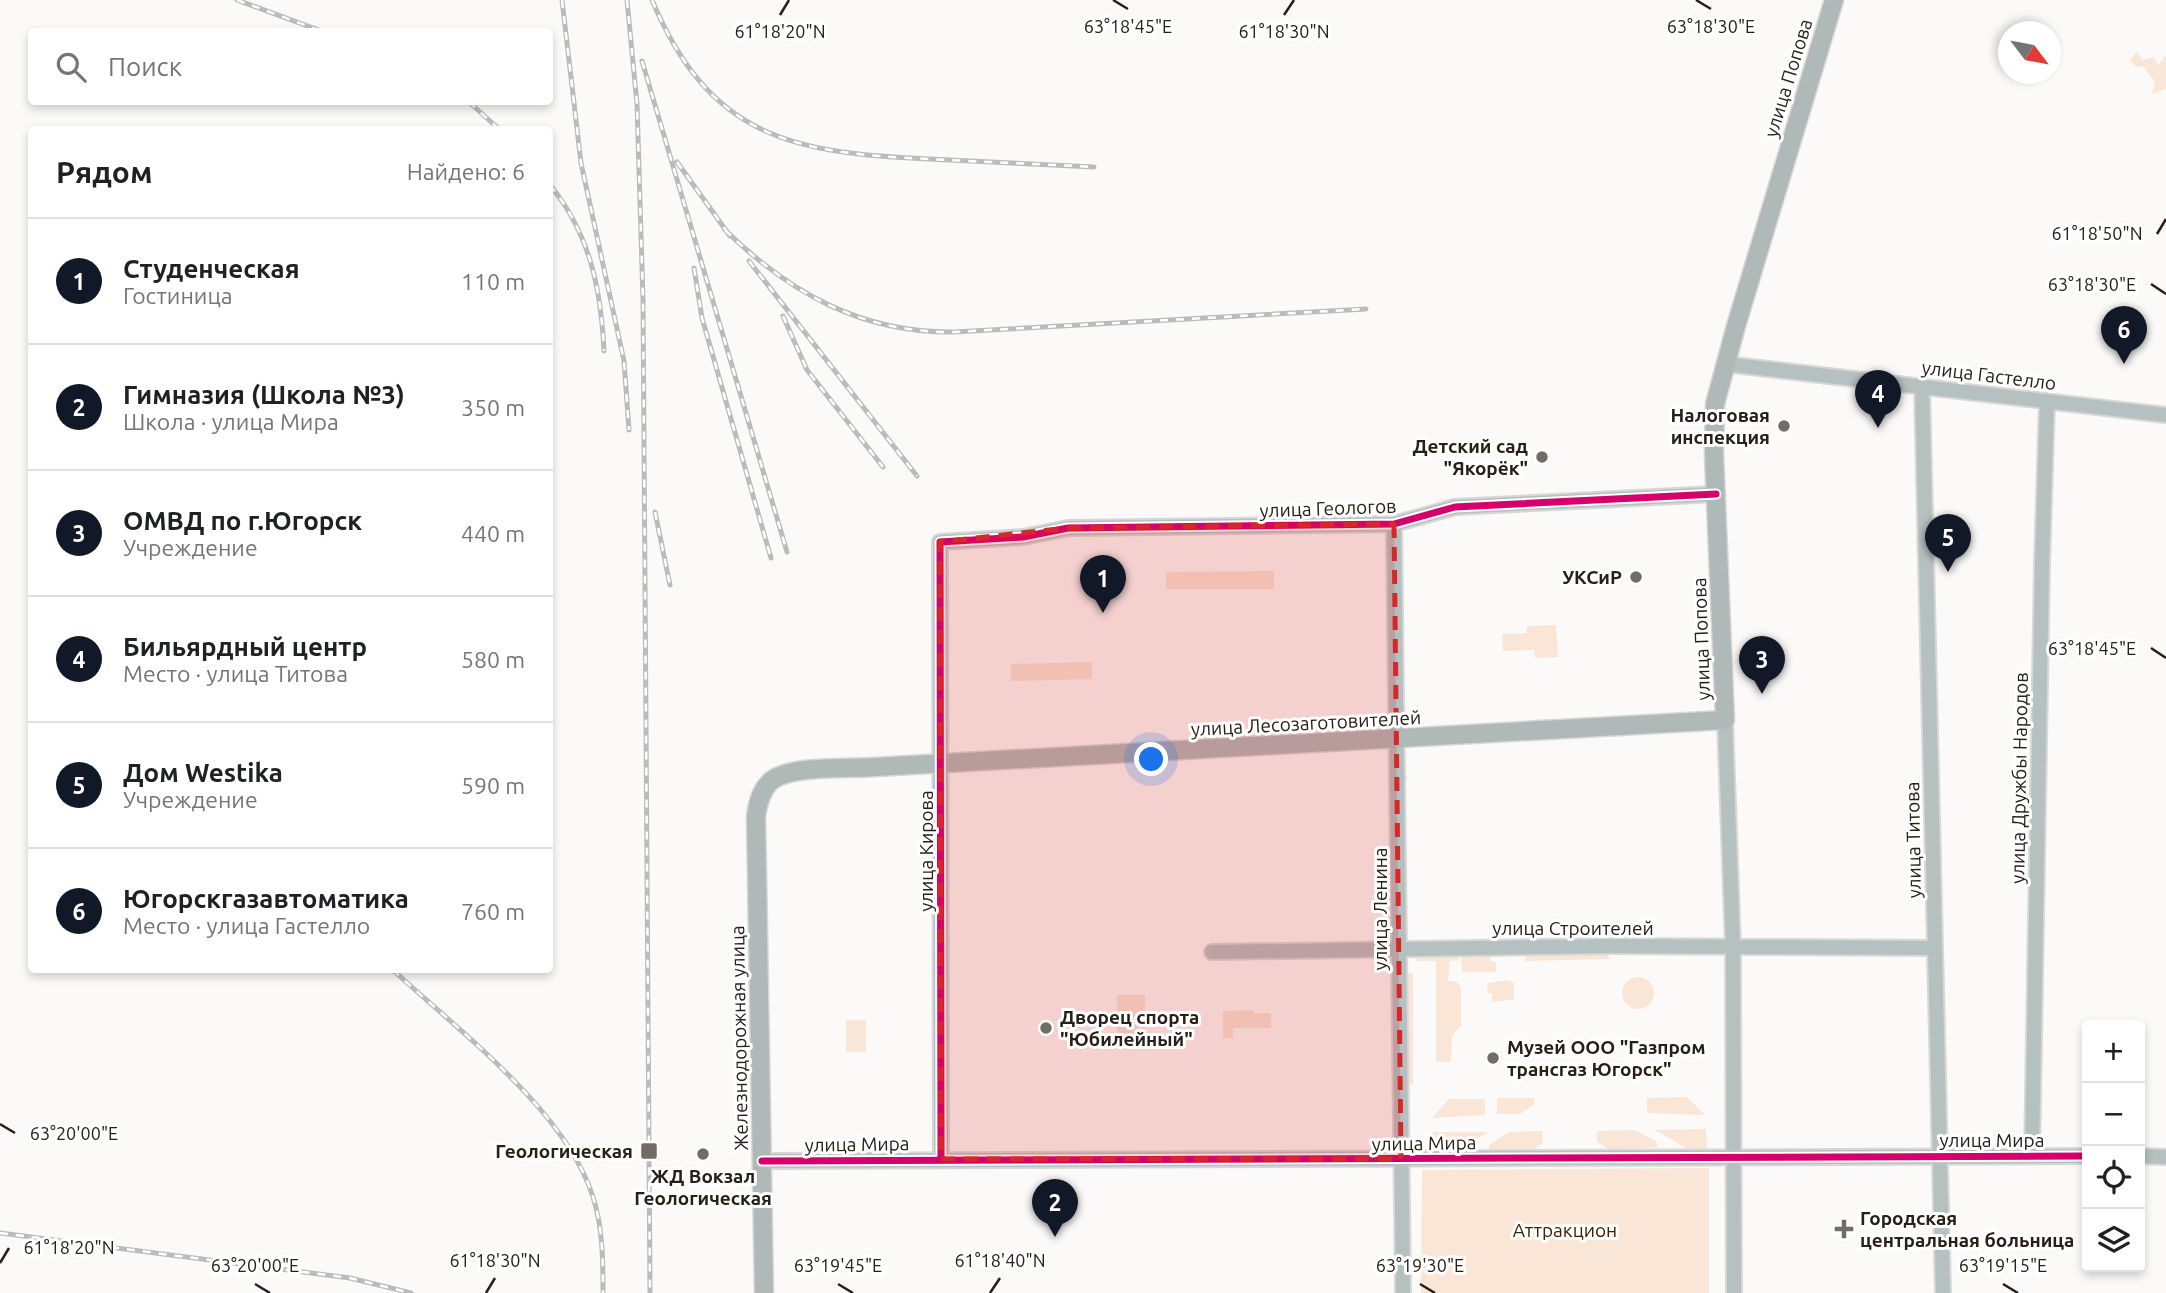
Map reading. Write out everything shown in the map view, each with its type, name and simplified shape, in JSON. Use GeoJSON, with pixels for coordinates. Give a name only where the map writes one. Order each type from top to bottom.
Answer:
{"type":"FeatureCollection","features":[{"type":"Feature","properties":{"kind":"main road","name":"улица Попова"},"geometry":{"type":"LineString","coordinates":[[1725,720],[1714,418],[1725,364],[1834,0]]}},
{"type":"Feature","properties":{"kind":"main road","name":"улица Лесозаготовителей"},"geometry":{"type":"LineString","coordinates":[[767,785],[788,773],[1725,720]]}},
{"type":"Feature","properties":{"kind":"main road","name":"Железнодорожная улица"},"geometry":{"type":"LineString","coordinates":[[764,1293],[756,816],[761,793],[767,785]]}},
{"type":"Feature","properties":{"kind":"street","name":"улица Гастелло"},"geometry":{"type":"LineString","coordinates":[[1725,364],[2166,415]]}},
{"type":"Feature","properties":{"kind":"street","name":"улица Титова"},"geometry":{"type":"LineString","coordinates":[[1922,386],[1943,1293]]}},
{"type":"Feature","properties":{"kind":"street","name":"улица Дружбы Народов"},"geometry":{"type":"LineString","coordinates":[[2032,1156],[2041,577],[2047,401]]}},
{"type":"Feature","properties":{"kind":"street","name":"улица Геологов"},"geometry":{"type":"LineString","coordinates":[[940,542],[1023,537],[1068,528],[1394,524],[1455,507],[1716,494]]}},
{"type":"Feature","properties":{"kind":"street","name":"улица Ленина"},"geometry":{"type":"LineString","coordinates":[[1394,524],[1403,1293]]}},
{"type":"Feature","properties":{"kind":"street","name":"улица Кирова"},"geometry":{"type":"LineString","coordinates":[[940,542],[941,1159]]}},
{"type":"Feature","properties":{"kind":"street","name":"улица Попова"},"geometry":{"type":"LineString","coordinates":[[1725,720],[1733,947],[1734,1293]]}},
{"type":"Feature","properties":{"kind":"street","name":"улица Строителей"},"geometry":{"type":"LineString","coordinates":[[1212,952],[1399,948],[1934,948]]}},
{"type":"Feature","properties":{"kind":"street","name":"улица Мира"},"geometry":{"type":"LineString","coordinates":[[762,1161],[2082,1156]]}},
{"type":"Feature","properties":{"kind":"street"},"geometry":{"type":"LineString","coordinates":[[2145,1157],[2166,1157]]}},
{"type":"Feature","properties":{"kind":"highlighted area"},"geometry":{"type":"Polygon","coordinates":[[[1394,524],[1401,1159],[941,1159],[940,542],[1068,528],[1394,524]]]}},
{"type":"Feature","properties":{"kind":"green space"},"geometry":{"type":"Polygon","coordinates":[[[2137,52],[2143,60],[2154,57],[2158,66],[2166,55],[2166,89],[2152,94],[2155,83],[2144,67],[2135,66],[2130,59],[2137,52]]]}},
{"type":"Feature","properties":{"kind":"green space"},"geometry":{"type":"Polygon","coordinates":[[[1274,571],[1274,589],[1166,589],[1166,572],[1274,571]]]}},
{"type":"Feature","properties":{"kind":"green space"},"geometry":{"type":"Polygon","coordinates":[[[1556,625],[1558,657],[1535,658],[1534,650],[1503,651],[1502,634],[1526,633],[1527,626],[1556,625]]]}},
{"type":"Feature","properties":{"kind":"green space"},"geometry":{"type":"Polygon","coordinates":[[[1092,662],[1092,679],[1011,681],[1011,664],[1092,662]]]}},
{"type":"Feature","properties":{"kind":"green space"},"geometry":{"type":"Polygon","coordinates":[[[1528,953],[1605,953],[1611,959],[1524,961],[1528,953]]]}},
{"type":"Feature","properties":{"kind":"green space"},"geometry":{"type":"Polygon","coordinates":[[[1459,954],[1459,960],[1450,961],[1448,981],[1456,981],[1461,987],[1461,1026],[1452,1036],[1451,1062],[1436,1062],[1436,961],[1417,961],[1417,955],[1459,954]]]}},
{"type":"Feature","properties":{"kind":"green space"},"geometry":{"type":"Polygon","coordinates":[[[1461,954],[1489,955],[1491,961],[1496,962],[1496,972],[1462,972],[1461,954]]]}},
{"type":"Feature","properties":{"kind":"green space"},"geometry":{"type":"Polygon","coordinates":[[[1413,973],[1413,1085],[1407,1084],[1405,976],[1413,973]]]}},
{"type":"Feature","properties":{"kind":"green space"},"geometry":{"type":"Polygon","coordinates":[[[1638,977],[1650,981],[1654,993],[1650,1005],[1638,1009],[1626,1005],[1622,993],[1626,981],[1638,977]]]}},
{"type":"Feature","properties":{"kind":"green space"},"geometry":{"type":"Polygon","coordinates":[[[1508,980],[1514,983],[1514,999],[1492,1002],[1492,993],[1487,993],[1488,983],[1508,980]]]}},
{"type":"Feature","properties":{"kind":"green space"},"geometry":{"type":"Polygon","coordinates":[[[1117,995],[1145,995],[1145,1047],[1117,1047],[1117,995]]]}},
{"type":"Feature","properties":{"kind":"green space"},"geometry":{"type":"Polygon","coordinates":[[[1253,1010],[1254,1013],[1271,1013],[1271,1028],[1233,1028],[1233,1038],[1223,1038],[1223,1011],[1253,1010]]]}},
{"type":"Feature","properties":{"kind":"green space"},"geometry":{"type":"Polygon","coordinates":[[[846,1020],[866,1020],[866,1052],[846,1052],[846,1020]]]}},
{"type":"Feature","properties":{"kind":"green space"},"geometry":{"type":"Polygon","coordinates":[[[1687,1097],[1705,1115],[1647,1113],[1647,1098],[1687,1097]]]}},
{"type":"Feature","properties":{"kind":"green space"},"geometry":{"type":"Polygon","coordinates":[[[1497,1098],[1534,1098],[1534,1105],[1520,1114],[1497,1114],[1497,1098]]]}},
{"type":"Feature","properties":{"kind":"green space"},"geometry":{"type":"Polygon","coordinates":[[[1449,1099],[1485,1099],[1485,1115],[1432,1118],[1449,1099]]]}},
{"type":"Feature","properties":{"kind":"green space"},"geometry":{"type":"Polygon","coordinates":[[[1706,1129],[1707,1150],[1690,1150],[1655,1130],[1706,1129]]]}},
{"type":"Feature","properties":{"kind":"green space"},"geometry":{"type":"Polygon","coordinates":[[[1635,1130],[1656,1141],[1658,1147],[1610,1150],[1597,1142],[1597,1131],[1635,1130]]]}},
{"type":"Feature","properties":{"kind":"green space"},"geometry":{"type":"Polygon","coordinates":[[[1542,1131],[1543,1143],[1532,1151],[1489,1152],[1489,1145],[1509,1132],[1542,1131]]]}},
{"type":"Feature","properties":{"kind":"green space"},"geometry":{"type":"Polygon","coordinates":[[[1433,1132],[1488,1132],[1456,1152],[1434,1152],[1433,1132]]]}},
{"type":"Feature","properties":{"kind":"green space","name":"Аттракцион"},"geometry":{"type":"Polygon","coordinates":[[[1709,1168],[1709,1293],[1421,1293],[1422,1170],[1709,1168]]]}},
{"type":"Feature","properties":{"kind":"railway"},"geometry":{"type":"LineString","coordinates":[[237,0],[313,28]]}},
{"type":"Feature","properties":{"kind":"railway"},"geometry":{"type":"LineString","coordinates":[[562,0],[581,163],[624,361],[629,430]]}},
{"type":"Feature","properties":{"kind":"railway"},"geometry":{"type":"LineString","coordinates":[[627,0],[637,104],[643,299],[650,1293]]}},
{"type":"Feature","properties":{"kind":"railway"},"geometry":{"type":"LineString","coordinates":[[652,0],[675,46],[700,82],[729,109],[761,129],[796,142],[836,151],[880,156],[1094,167]]}},
{"type":"Feature","properties":{"kind":"railway"},"geometry":{"type":"LineString","coordinates":[[642,61],[787,552]]}},
{"type":"Feature","properties":{"kind":"railway"},"geometry":{"type":"LineString","coordinates":[[472,105],[496,126]]}},
{"type":"Feature","properties":{"kind":"railway"},"geometry":{"type":"LineString","coordinates":[[677,162],[730,236]]}},
{"type":"Feature","properties":{"kind":"railway"},"geometry":{"type":"LineString","coordinates":[[553,189],[575,223],[591,263],[600,306],[604,351]]}},
{"type":"Feature","properties":{"kind":"railway"},"geometry":{"type":"LineString","coordinates":[[725,230],[750,253],[802,291],[859,317],[920,331],[954,332],[1366,309]]}},
{"type":"Feature","properties":{"kind":"railway"},"geometry":{"type":"LineString","coordinates":[[749,261],[917,476]]}},
{"type":"Feature","properties":{"kind":"railway"},"geometry":{"type":"LineString","coordinates":[[694,268],[702,318],[771,558]]}},
{"type":"Feature","properties":{"kind":"railway"},"geometry":{"type":"LineString","coordinates":[[783,316],[807,370],[883,467]]}},
{"type":"Feature","properties":{"kind":"railway"},"geometry":{"type":"LineString","coordinates":[[655,512],[670,585]]}},
{"type":"Feature","properties":{"kind":"railway"},"geometry":{"type":"LineString","coordinates":[[396,973],[508,1074],[560,1134],[579,1165],[593,1197],[602,1245],[603,1293]]}},
{"type":"Feature","properties":{"kind":"railway"},"geometry":{"type":"LineString","coordinates":[[0,1233],[350,1278],[411,1293]]}},
{"type":"Feature","properties":{"kind":"cycle path"},"geometry":{"type":"LineString","coordinates":[[941,1159],[940,542],[1023,537],[1068,528],[1394,524],[1455,507],[1716,494]]}},
{"type":"Feature","properties":{"kind":"cycle path"},"geometry":{"type":"LineString","coordinates":[[762,1161],[2082,1156]]}},
{"type":"Feature","properties":{"kind":"place","name":"Югорскгазавтоматика"},"geometry":{"type":"Point","coordinates":[2124,364]}},
{"type":"Feature","properties":{"kind":"place","name":"Налоговая инспекция"},"geometry":{"type":"Point","coordinates":[1784,426]}},
{"type":"Feature","properties":{"kind":"place","name":"Бильярдный центр"},"geometry":{"type":"Point","coordinates":[1878,428]}},
{"type":"Feature","properties":{"kind":"place","name":"Детский сад \"Якорёк\""},"geometry":{"type":"Point","coordinates":[1542,457]}},
{"type":"Feature","properties":{"kind":"place","name":"Дом Westika"},"geometry":{"type":"Point","coordinates":[1948,572]}},
{"type":"Feature","properties":{"kind":"place","name":"УКСиР"},"geometry":{"type":"Point","coordinates":[1636,577]}},
{"type":"Feature","properties":{"kind":"place","name":"Студенческая"},"geometry":{"type":"Point","coordinates":[1103,613]}},
{"type":"Feature","properties":{"kind":"place","name":"ОМВД по г.Югорск"},"geometry":{"type":"Point","coordinates":[1762,694]}},
{"type":"Feature","properties":{"kind":"place","name":"Дворец спорта \"Юбилейный\""},"geometry":{"type":"Point","coordinates":[1046,1028]}},
{"type":"Feature","properties":{"kind":"place","name":"Музей ООО \"Газпром трансгаз Югорск\""},"geometry":{"type":"Point","coordinates":[1493,1058]}},
{"type":"Feature","properties":{"kind":"place","name":"Геологическая"},"geometry":{"type":"Point","coordinates":[649,1151]}},
{"type":"Feature","properties":{"kind":"place","name":"ЖД Вокзал Геологическая"},"geometry":{"type":"Point","coordinates":[703,1154]}},
{"type":"Feature","properties":{"kind":"place","name":"Городская центральная больница"},"geometry":{"type":"Point","coordinates":[1844,1229]}},
{"type":"Feature","properties":{"kind":"place","name":"Гимназия (Школа №3)"},"geometry":{"type":"Point","coordinates":[1055,1237]}}]}
